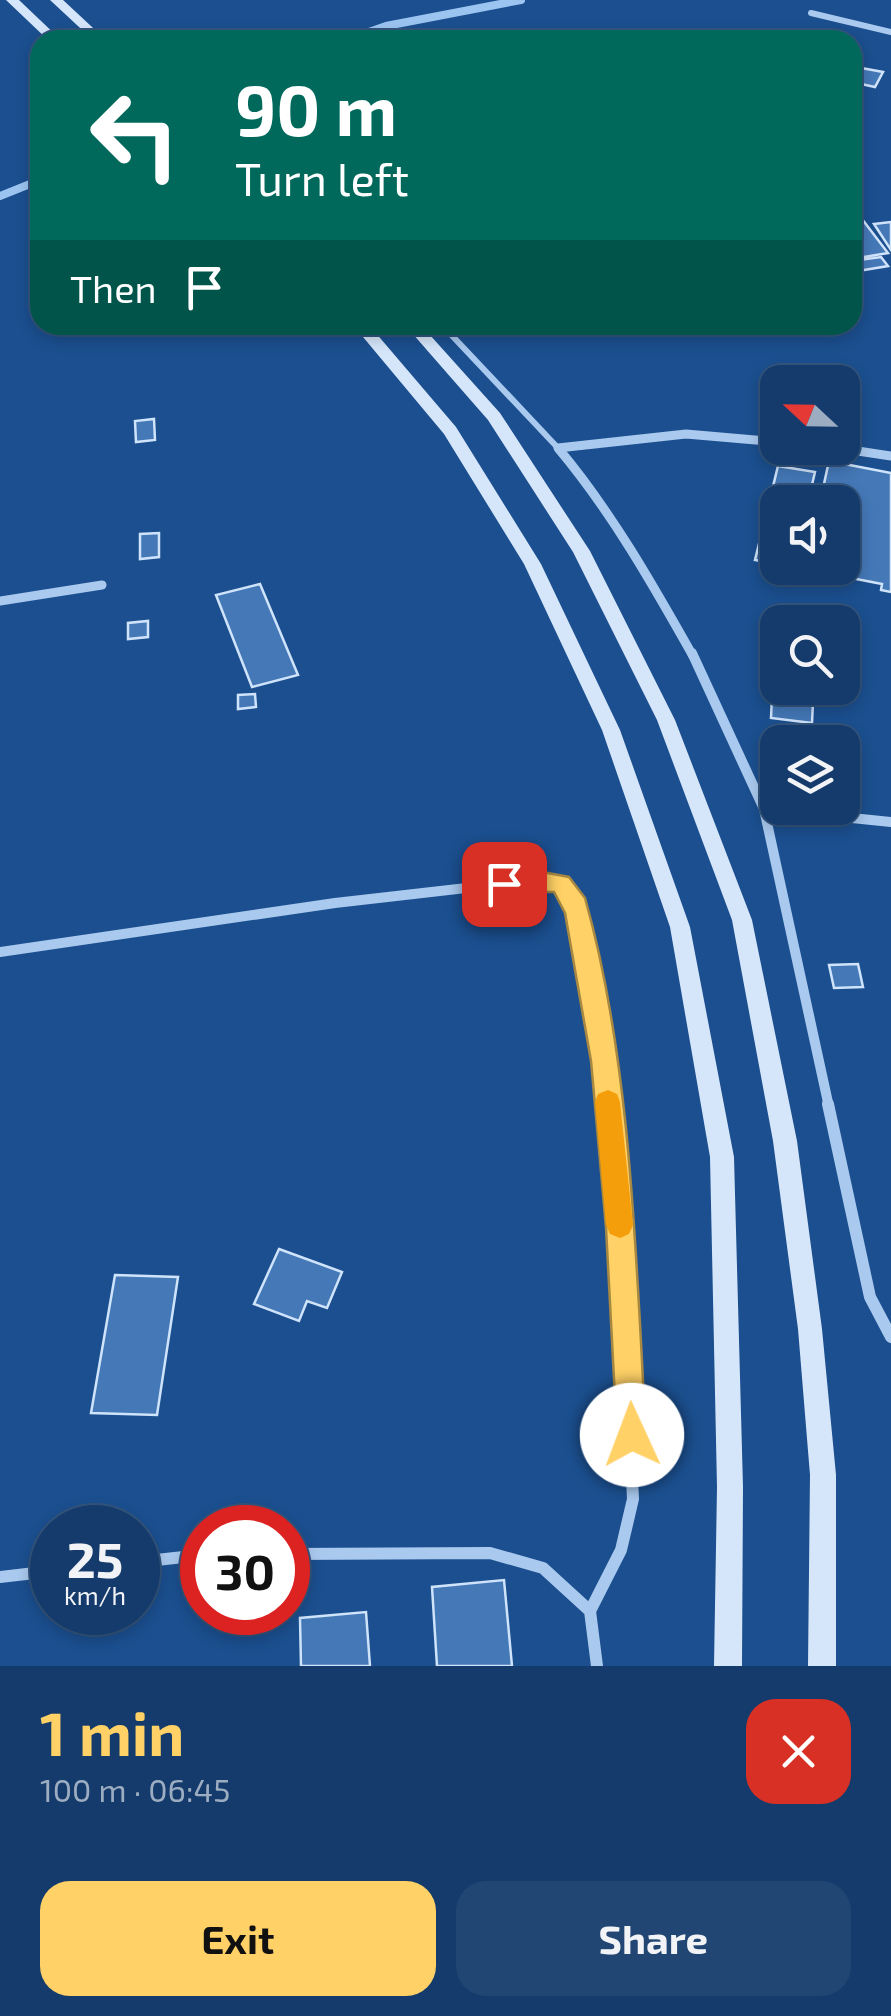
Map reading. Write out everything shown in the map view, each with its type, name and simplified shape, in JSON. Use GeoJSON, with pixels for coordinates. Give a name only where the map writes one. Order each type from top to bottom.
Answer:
{"type":"FeatureCollection","features":[{"type":"Feature","properties":{"kind":"main road"},"geometry":{"type":"LineString","coordinates":[[12,0],[44,30]]}},
{"type":"Feature","properties":{"kind":"main road"},"geometry":{"type":"LineString","coordinates":[[56,0],[89,30]]}},
{"type":"Feature","properties":{"kind":"main road"},"geometry":{"type":"LineString","coordinates":[[369,335],[450,431],[532,564],[611,730],[680,927],[722,1157],[728,1666]]}},
{"type":"Feature","properties":{"kind":"main road"},"geometry":{"type":"LineString","coordinates":[[422,335],[494,418],[582,552],[666,720],[742,920],[786,1141],[810,1329],[824,1475],[822,1666]]}},
{"type":"Feature","properties":{"kind":"street"},"geometry":{"type":"LineString","coordinates":[[811,13],[891,32]]}},
{"type":"Feature","properties":{"kind":"street"},"geometry":{"type":"LineString","coordinates":[[558,448],[686,434],[760,440]]}},
{"type":"Feature","properties":{"kind":"street"},"geometry":{"type":"LineString","coordinates":[[558,448],[659,595],[694,657],[760,800]]}},
{"type":"Feature","properties":{"kind":"street"},"geometry":{"type":"LineString","coordinates":[[860,451],[891,456]]}},
{"type":"Feature","properties":{"kind":"street"},"geometry":{"type":"LineString","coordinates":[[0,601],[102,585]]}},
{"type":"Feature","properties":{"kind":"street"},"geometry":{"type":"LineString","coordinates":[[860,819],[891,822]]}},
{"type":"Feature","properties":{"kind":"street"},"geometry":{"type":"LineString","coordinates":[[767,825],[870,1297],[891,1337]]}},
{"type":"Feature","properties":{"kind":"street"},"geometry":{"type":"LineString","coordinates":[[0,952],[335,903],[537,880],[561,884],[573,898],[604,1061],[631,1404],[633,1499],[621,1550],[590,1611],[597,1666]]}},
{"type":"Feature","properties":{"kind":"street"},"geometry":{"type":"LineString","coordinates":[[310,1554],[490,1553],[544,1568],[590,1611]]}},
{"type":"Feature","properties":{"kind":"street"},"geometry":{"type":"LineString","coordinates":[[0,1576],[30,1573]]}},
{"type":"Feature","properties":{"kind":"lane"},"geometry":{"type":"LineString","coordinates":[[451,335],[558,448]]}},
{"type":"Feature","properties":{"kind":"building"},"geometry":{"type":"Polygon","coordinates":[[[862,68],[883,72],[875,87],[862,84],[862,68]]]}},
{"type":"Feature","properties":{"kind":"building"},"geometry":{"type":"Polygon","coordinates":[[[862,219],[888,253],[862,257],[862,219]]]}},
{"type":"Feature","properties":{"kind":"building"},"geometry":{"type":"Polygon","coordinates":[[[891,222],[891,250],[874,224],[891,222]]]}},
{"type":"Feature","properties":{"kind":"building"},"geometry":{"type":"Polygon","coordinates":[[[881,257],[888,266],[862,270],[862,260],[881,257]]]}},
{"type":"Feature","properties":{"kind":"building"},"geometry":{"type":"Polygon","coordinates":[[[154,419],[155,440],[136,442],[135,421],[154,419]]]}},
{"type":"Feature","properties":{"kind":"building"},"geometry":{"type":"Polygon","coordinates":[[[828,465],[891,473],[891,592],[881,590],[882,584],[860,580],[860,485],[824,485],[828,465]]]}},
{"type":"Feature","properties":{"kind":"building"},"geometry":{"type":"Polygon","coordinates":[[[778,466],[815,472],[812,485],[773,485],[778,466]]]}},
{"type":"Feature","properties":{"kind":"building"},"geometry":{"type":"Polygon","coordinates":[[[159,533],[159,557],[140,559],[140,534],[159,533]]]}},
{"type":"Feature","properties":{"kind":"building"},"geometry":{"type":"Polygon","coordinates":[[[260,584],[298,675],[252,687],[216,595],[260,584]]]}},
{"type":"Feature","properties":{"kind":"building"},"geometry":{"type":"Polygon","coordinates":[[[148,621],[148,637],[128,639],[128,623],[148,621]]]}},
{"type":"Feature","properties":{"kind":"building"},"geometry":{"type":"Polygon","coordinates":[[[255,694],[256,707],[238,709],[238,695],[255,694]]]}},
{"type":"Feature","properties":{"kind":"building"},"geometry":{"type":"Polygon","coordinates":[[[772,705],[813,705],[812,723],[771,718],[772,705]]]}},
{"type":"Feature","properties":{"kind":"building"},"geometry":{"type":"Polygon","coordinates":[[[858,964],[863,987],[834,988],[829,965],[858,964]]]}},
{"type":"Feature","properties":{"kind":"building"},"geometry":{"type":"Polygon","coordinates":[[[279,1249],[342,1272],[327,1308],[307,1301],[299,1321],[254,1304],[279,1249]]]}},
{"type":"Feature","properties":{"kind":"building"},"geometry":{"type":"Polygon","coordinates":[[[115,1275],[178,1277],[157,1415],[91,1413],[115,1275]]]}},
{"type":"Feature","properties":{"kind":"building"},"geometry":{"type":"Polygon","coordinates":[[[504,1580],[512,1666],[437,1666],[432,1587],[504,1580]]]}},
{"type":"Feature","properties":{"kind":"building"},"geometry":{"type":"Polygon","coordinates":[[[366,1612],[370,1666],[301,1666],[300,1635],[310,1635],[310,1617],[366,1612]]]}},
{"type":"Feature","properties":{"kind":"waterway"},"geometry":{"type":"LineString","coordinates":[[375,30],[521,0]]}},
{"type":"Feature","properties":{"kind":"waterway"},"geometry":{"type":"LineString","coordinates":[[0,196],[30,184]]}},
{"type":"Feature","properties":{"kind":"slow traffic"},"geometry":{"type":"LineString","coordinates":[[608,1102],[620,1225]]}},
{"type":"Feature","properties":{"kind":"route"},"geometry":{"type":"LineString","coordinates":[[504,884],[537,880],[561,884],[573,898],[577,913],[604,1061],[620,1228],[632,1435]]}}]}
